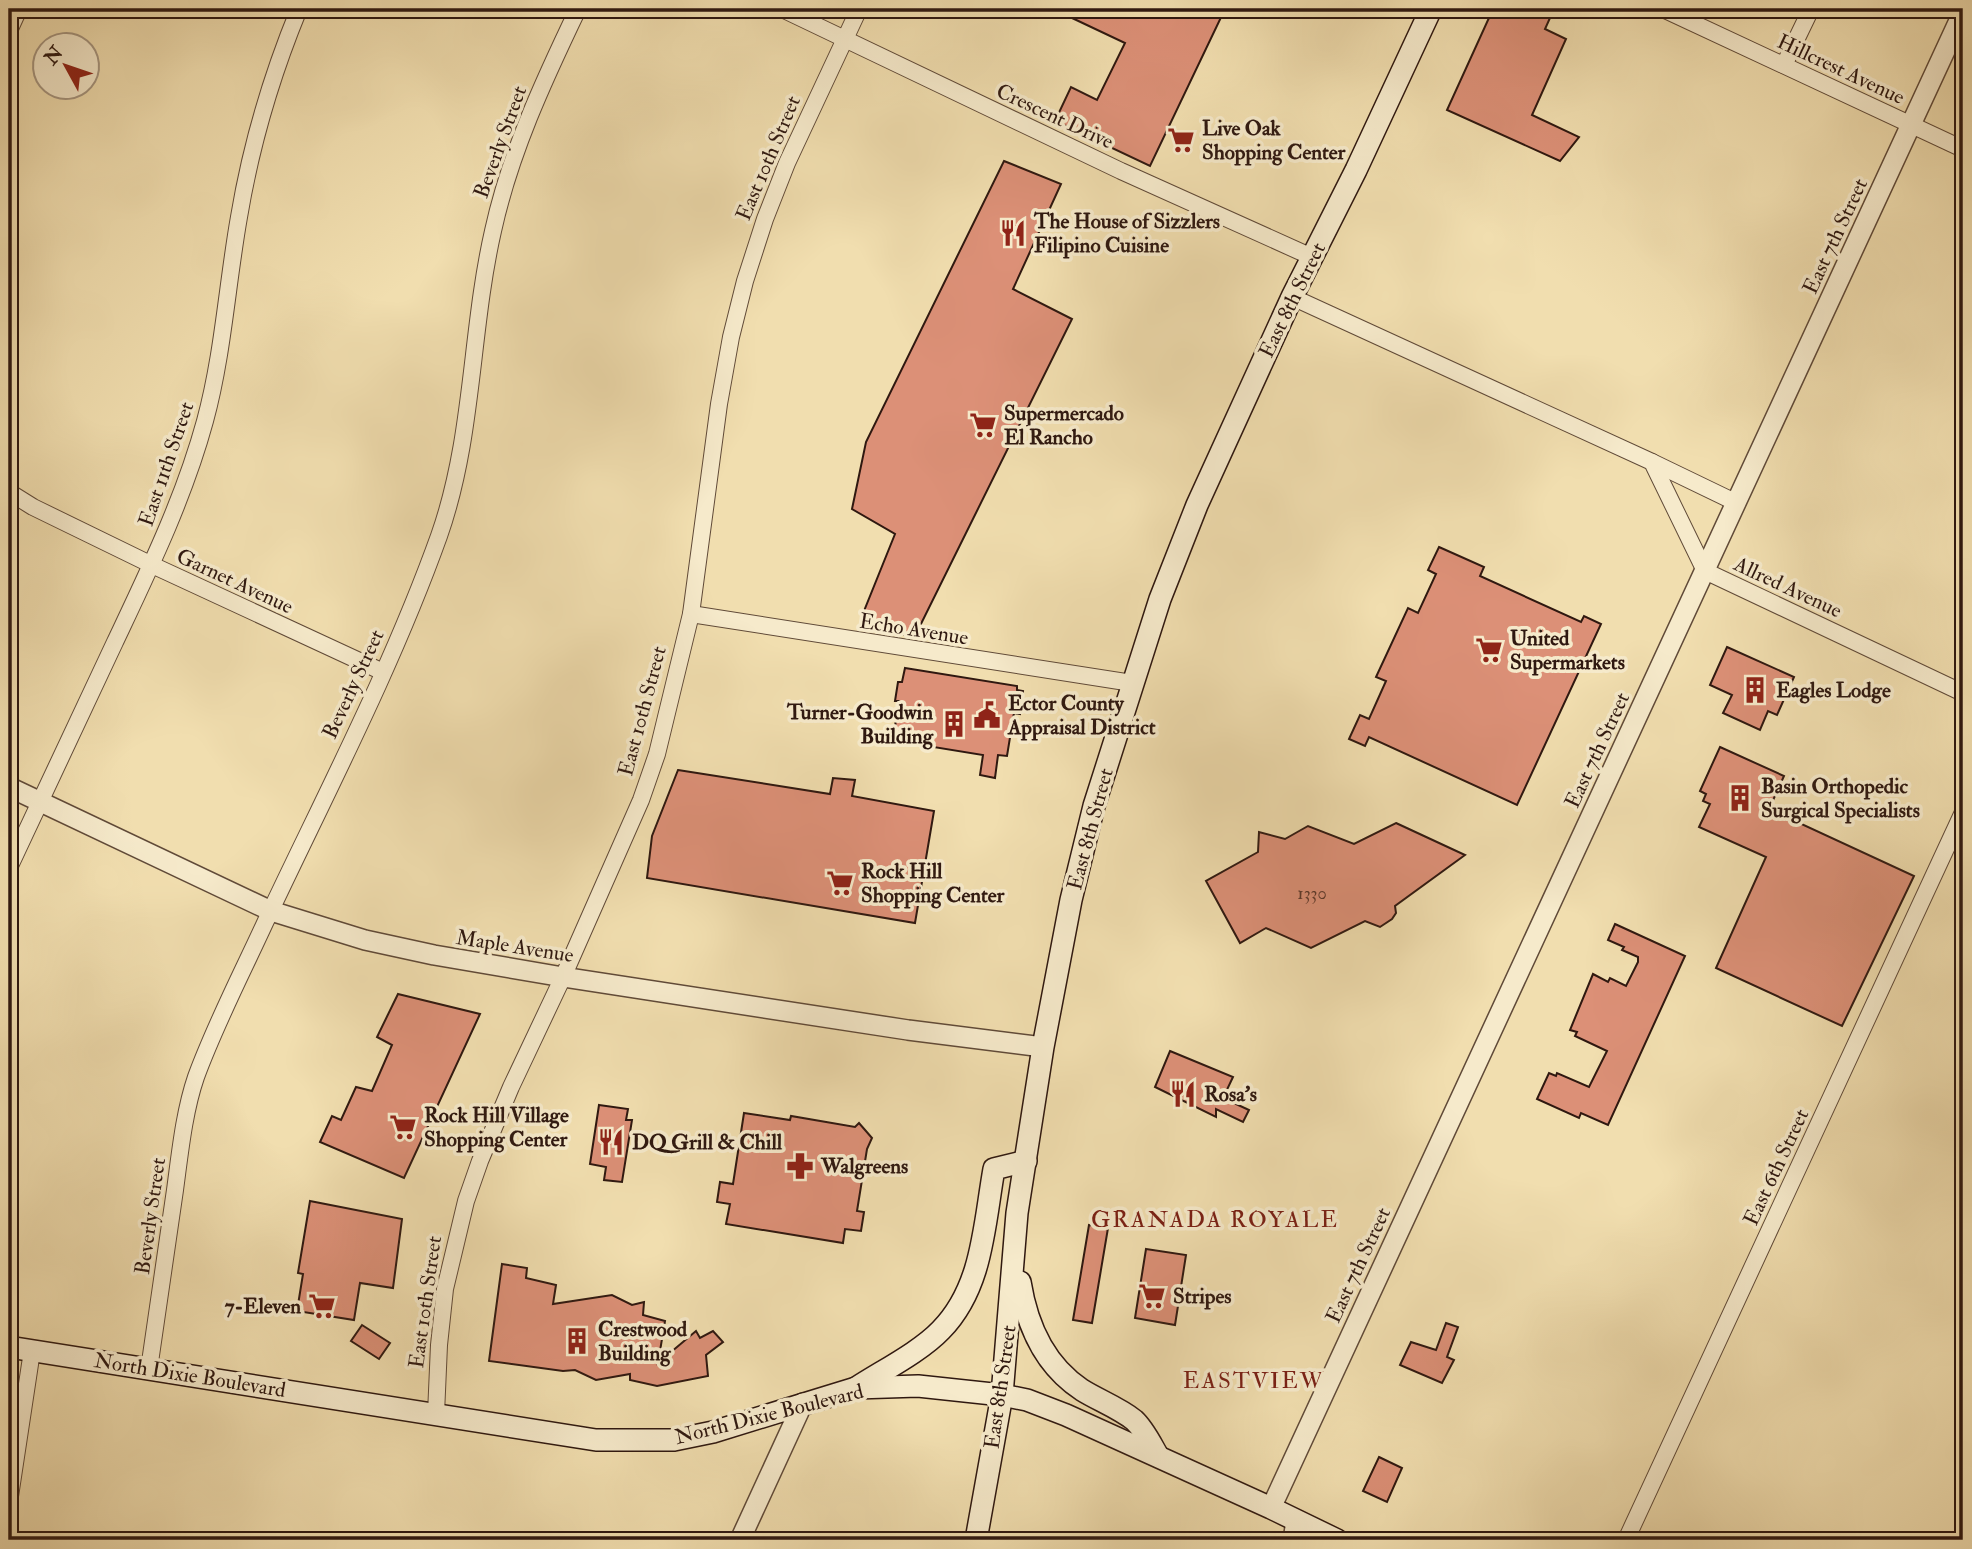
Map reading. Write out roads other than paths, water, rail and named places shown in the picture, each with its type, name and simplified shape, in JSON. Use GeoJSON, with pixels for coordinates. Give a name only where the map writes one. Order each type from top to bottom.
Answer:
{"type":"FeatureCollection","features":[{"type":"Feature","properties":{"kind":"main road","name":"East 8th Street"},"geometry":{"type":"LineString","coordinates":[[975,1540],[1002,1395],[1017,1213],[1055,972],[1094,806],[1132,683],[1181,545],[1232,425],[1431,9]]}},
{"type":"Feature","properties":{"kind":"main road"},"geometry":{"type":"LineString","coordinates":[[856,1388],[942,1330],[965,1298],[976,1269],[994,1169],[1026,1161]]}},
{"type":"Feature","properties":{"kind":"main road"},"geometry":{"type":"LineString","coordinates":[[1016,1250],[1024,1309],[1042,1352],[1080,1389],[1134,1420],[1158,1456]]}},
{"type":"Feature","properties":{"kind":"main road","name":"North Dixie Boulevard"},"geometry":{"type":"LineString","coordinates":[[9,1347],[596,1440],[674,1440],[713,1432],[856,1388],[918,1386],[1002,1395],[1027,1400],[1066,1415],[1271,1508],[1295,1530],[1337,1540]]}},
{"type":"Feature","properties":{"kind":"street"},"geometry":{"type":"LineString","coordinates":[[9,31],[19,9]]}},
{"type":"Feature","properties":{"kind":"street","name":"East 11th Street"},"geometry":{"type":"LineString","coordinates":[[9,868],[152,565],[178,503],[206,418],[253,145],[275,69],[299,9]]}},
{"type":"Feature","properties":{"kind":"street","name":"Beverly Street"},"geometry":{"type":"LineString","coordinates":[[149,1369],[182,1138],[195,1079],[383,672],[435,545],[457,476],[465,434],[487,260],[505,183],[533,107],[578,9]]}},
{"type":"Feature","properties":{"kind":"street","name":"Crescent Drive"},"geometry":{"type":"LineString","coordinates":[[782,9],[1121,171],[1312,257]]}},
{"type":"Feature","properties":{"kind":"street","name":"East 10th Street"},"geometry":{"type":"LineString","coordinates":[[436,1414],[439,1345],[446,1289],[466,1201],[481,1156],[641,800],[657,754],[691,614],[719,404],[731,337],[746,281],[765,219],[787,163],[859,9]]}},
{"type":"Feature","properties":{"kind":"street","name":"Hillcrest Avenue"},"geometry":{"type":"LineString","coordinates":[[1663,9],[1963,149]]}},
{"type":"Feature","properties":{"kind":"street"},"geometry":{"type":"LineString","coordinates":[[1784,65],[1811,9]]}},
{"type":"Feature","properties":{"kind":"street","name":"East 7th Street"},"geometry":{"type":"LineString","coordinates":[[1271,1508],[1963,12]]}},
{"type":"Feature","properties":{"kind":"street"},"geometry":{"type":"LineString","coordinates":[[1292,297],[1652,461],[1737,503]]}},
{"type":"Feature","properties":{"kind":"street","name":"Allred Avenue"},"geometry":{"type":"LineString","coordinates":[[1652,461],[1704,571],[1963,693]]}},
{"type":"Feature","properties":{"kind":"street","name":"Garnet Avenue"},"geometry":{"type":"LineString","coordinates":[[9,492],[33,507],[152,565],[383,672]]}},
{"type":"Feature","properties":{"kind":"street","name":"Echo Avenue"},"geometry":{"type":"LineString","coordinates":[[691,614],[1132,683]]}},
{"type":"Feature","properties":{"kind":"street","name":"Maple Avenue"},"geometry":{"type":"LineString","coordinates":[[9,787],[271,911],[376,943],[563,977],[908,1030],[1043,1047]]}},
{"type":"Feature","properties":{"kind":"street","name":"East 6th Street"},"geometry":{"type":"LineString","coordinates":[[1626,1540],[1963,811]]}},
{"type":"Feature","properties":{"kind":"street"},"geometry":{"type":"LineString","coordinates":[[9,1503],[32,1351]]}},
{"type":"Feature","properties":{"kind":"street"},"geometry":{"type":"LineString","coordinates":[[740,1540],[803,1403]]}},
{"type":"Feature","properties":{"kind":"place","name":"Live Oak Shopping Center"},"geometry":{"type":"Point","coordinates":[1181,140]}},
{"type":"Feature","properties":{"kind":"place","name":"The House of Sizzlers Filipino Cuisine"},"geometry":{"type":"Point","coordinates":[1013,233]}},
{"type":"Feature","properties":{"kind":"place","name":"Supermercado El Rancho"},"geometry":{"type":"Point","coordinates":[983,425]}},
{"type":"Feature","properties":{"kind":"place","name":"United Supermarkets"},"geometry":{"type":"Point","coordinates":[1489,650]}},
{"type":"Feature","properties":{"kind":"place","name":"Eagles Lodge"},"geometry":{"type":"Point","coordinates":[1755,690]}},
{"type":"Feature","properties":{"kind":"place","name":"Ector County Appraisal District"},"geometry":{"type":"Point","coordinates":[987,715]}},
{"type":"Feature","properties":{"kind":"place","name":"Turner-Goodwin Building"},"geometry":{"type":"Point","coordinates":[954,724]}},
{"type":"Feature","properties":{"kind":"place","name":"Basin Orthopedic Surgical Specialists"},"geometry":{"type":"Point","coordinates":[1740,798]}},
{"type":"Feature","properties":{"kind":"place","name":"Rock Hill Shopping Center"},"geometry":{"type":"Point","coordinates":[840,883]}},
{"type":"Feature","properties":{"kind":"place","name":"Rosa's"},"geometry":{"type":"Point","coordinates":[1183,1094]}},
{"type":"Feature","properties":{"kind":"place","name":"Rock Hill Village Shopping Center"},"geometry":{"type":"Point","coordinates":[403,1127]}},
{"type":"Feature","properties":{"kind":"place","name":"DQ Grill & Chill"},"geometry":{"type":"Point","coordinates":[611,1142]}},
{"type":"Feature","properties":{"kind":"place","name":"Walgreens"},"geometry":{"type":"Point","coordinates":[800,1166]}},
{"type":"Feature","properties":{"kind":"place","name":"Stripes"},"geometry":{"type":"Point","coordinates":[1152,1296]}},
{"type":"Feature","properties":{"kind":"place","name":"7-Eleven"},"geometry":{"type":"Point","coordinates":[322,1306]}},
{"type":"Feature","properties":{"kind":"place","name":"Crestwood Building"},"geometry":{"type":"Point","coordinates":[577,1341]}},
{"type":"Feature","properties":{"kind":"district","name":"GRANADA ROYALE"},"geometry":{"type":"Point","coordinates":[1215,1219]}},
{"type":"Feature","properties":{"kind":"district","name":"EASTVIEW"},"geometry":{"type":"Point","coordinates":[1254,1380]}}]}
